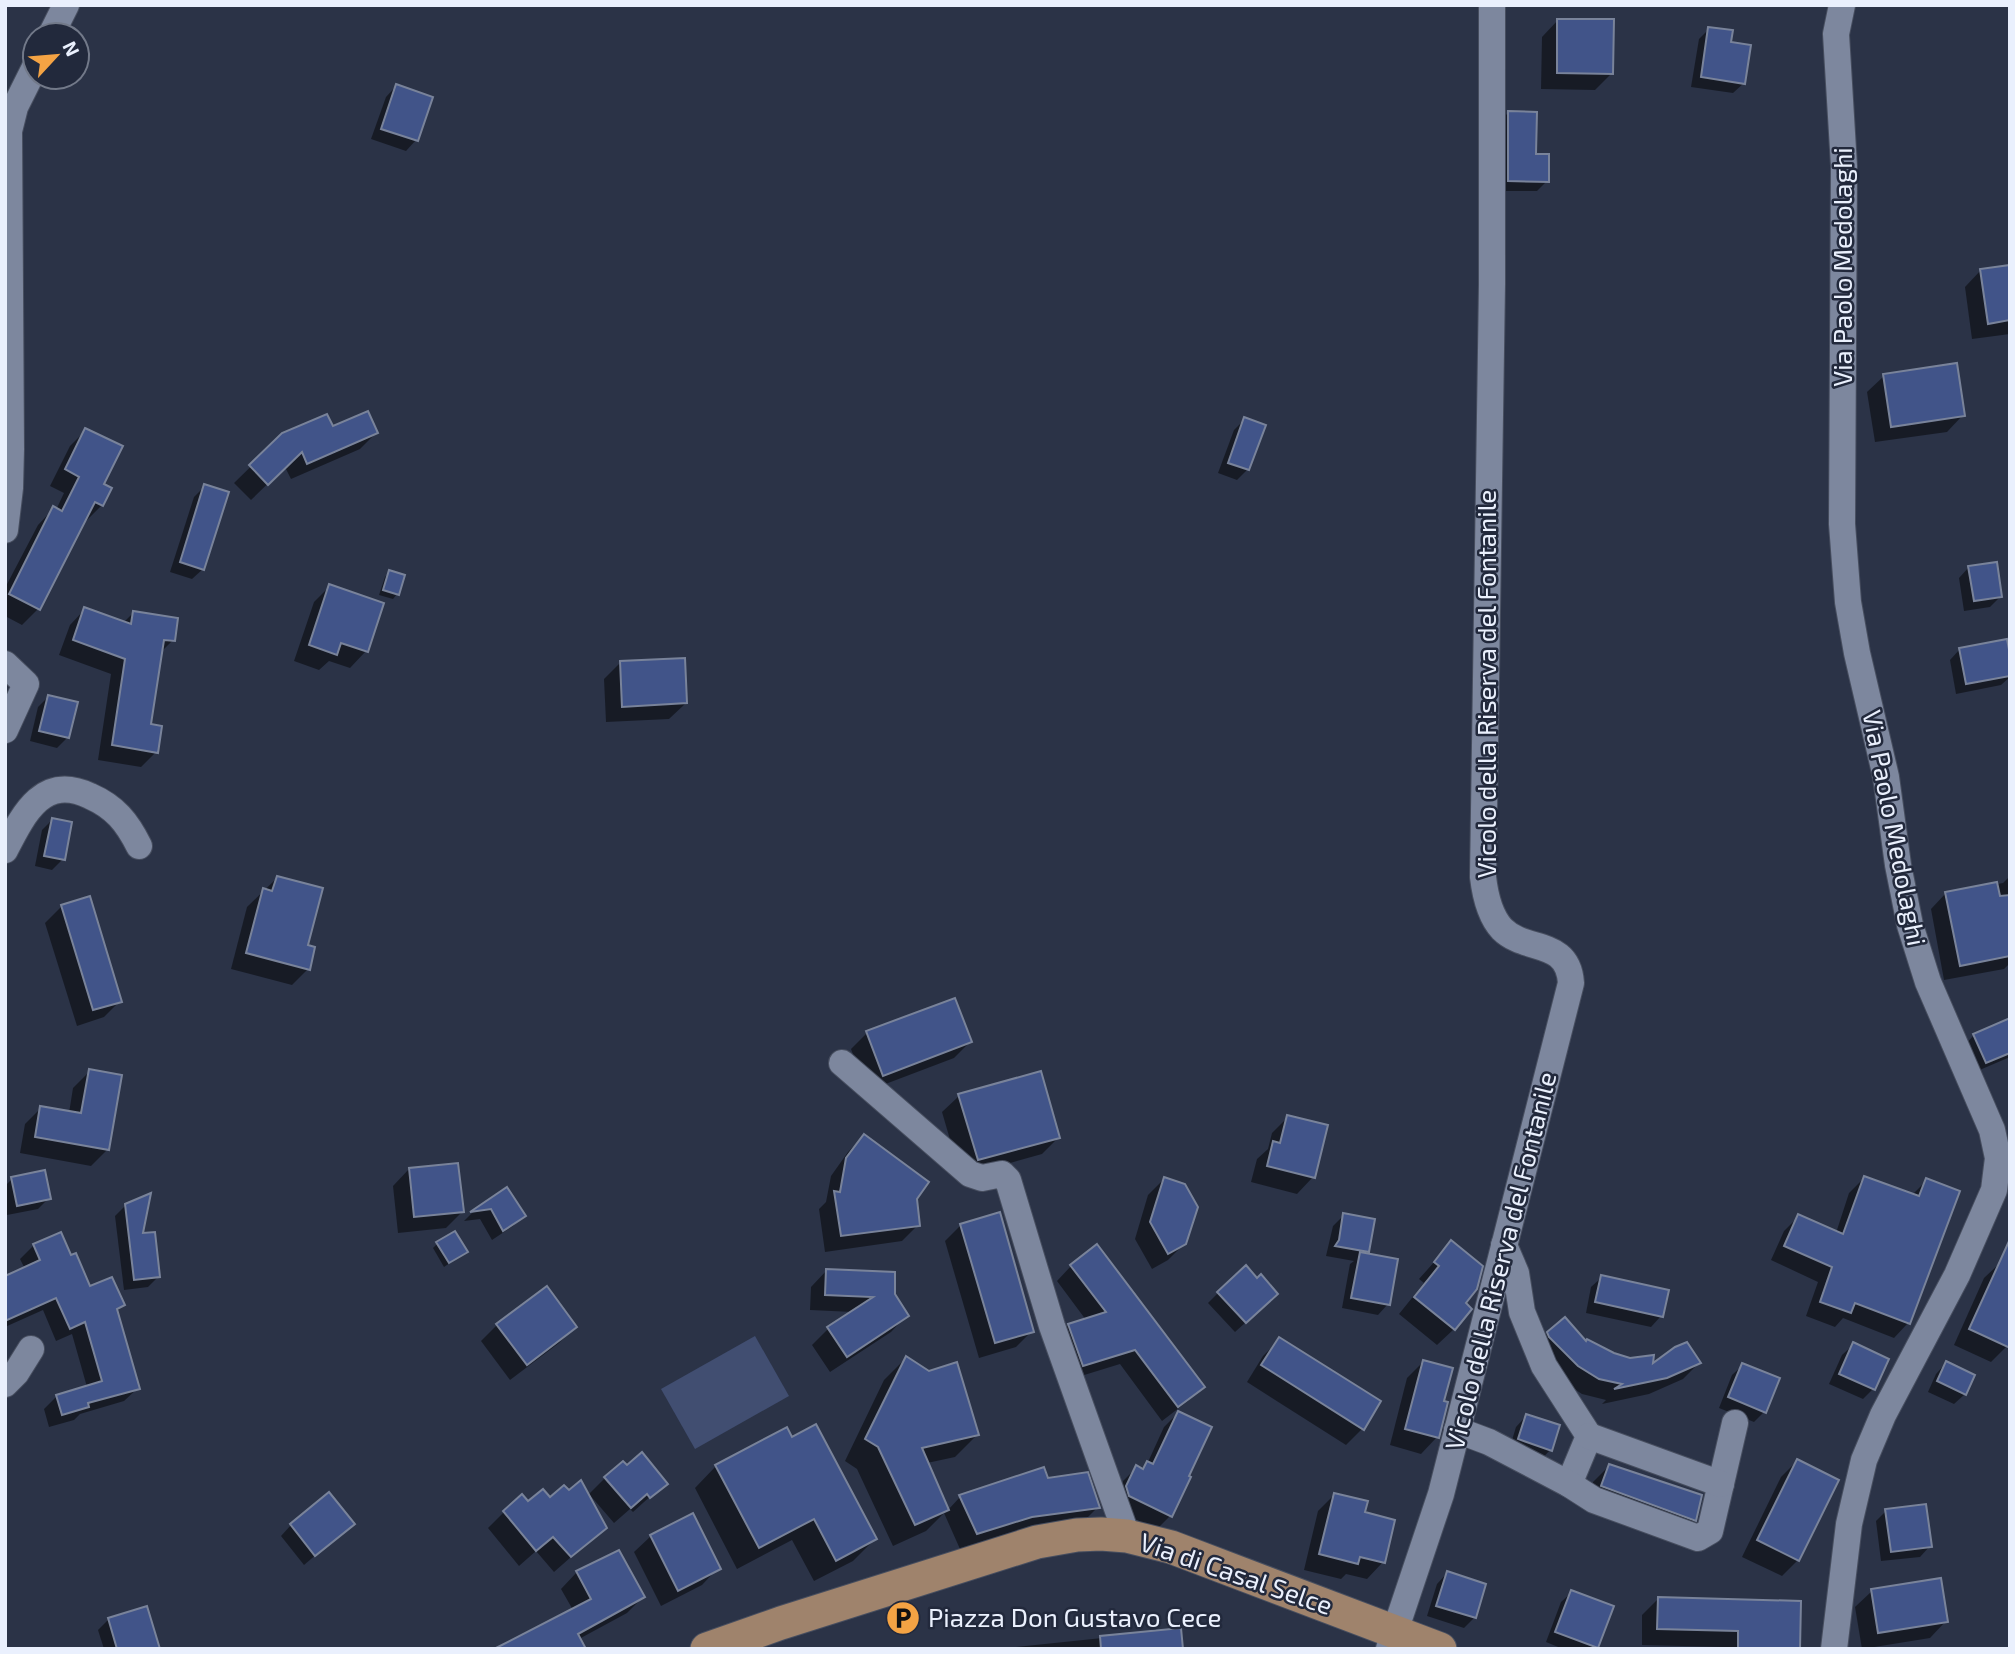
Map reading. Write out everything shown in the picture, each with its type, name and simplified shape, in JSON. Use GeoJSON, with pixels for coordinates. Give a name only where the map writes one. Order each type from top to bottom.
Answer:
{"type":"FeatureCollection","features":[{"type":"Feature","properties":{"kind":"main road","name":"Via di Casal Selce"},"geometry":{"type":"LineString","coordinates":[[707,1649],[1037,1542],[1101,1534],[1127,1536],[1186,1552],[1392,1640],[1440,1649]]}},
{"type":"Feature","properties":{"kind":"street"},"geometry":{"type":"LineString","coordinates":[[58,21],[66,5]]}},
{"type":"Feature","properties":{"kind":"street","name":"Vicolo della Riserva del Fontanile"},"geometry":{"type":"LineString","coordinates":[[1392,1640],[1436,1511],[1571,984],[1565,962],[1555,952],[1503,929],[1491,909],[1483,877],[1492,284],[1492,5]]}},
{"type":"Feature","properties":{"kind":"street","name":"Via Paolo Medolaghi"},"geometry":{"type":"LineString","coordinates":[[1834,1649],[1849,1524],[1864,1460],[1883,1415],[1957,1275],[1994,1190],[1998,1158],[1992,1130],[1928,982],[1910,925],[1900,880],[1884,770],[1848,602],[1842,524],[1844,166],[1836,34],[1842,5]]}},
{"type":"Feature","properties":{"kind":"street"},"geometry":{"type":"LineString","coordinates":[[5,530],[11,449],[9,131],[15,107],[23,91]]}},
{"type":"Feature","properties":{"kind":"street"},"geometry":{"type":"LineString","coordinates":[[5,664],[26,684],[5,730]]}},
{"type":"Feature","properties":{"kind":"street"},"geometry":{"type":"LineString","coordinates":[[5,850],[36,802],[50,792],[66,788],[77,790],[116,810],[139,845]]}},
{"type":"Feature","properties":{"kind":"street"},"geometry":{"type":"LineString","coordinates":[[842,1063],[970,1174],[982,1178],[1002,1174],[1008,1180],[1052,1326],[1127,1536]]}},
{"type":"Feature","properties":{"kind":"street"},"geometry":{"type":"LineString","coordinates":[[1504,1245],[1516,1273],[1522,1312],[1544,1366],[1590,1436],[1721,1484]]}},
{"type":"Feature","properties":{"kind":"street"},"geometry":{"type":"LineString","coordinates":[[5,1384],[16,1373],[31,1349]]}},
{"type":"Feature","properties":{"kind":"street"},"geometry":{"type":"LineString","coordinates":[[1457,1430],[1489,1442],[1594,1500],[1698,1538],[1710,1531],[1735,1423]]}},
{"type":"Feature","properties":{"kind":"street"},"geometry":{"type":"LineString","coordinates":[[1569,1484],[1590,1436]]}},
{"type":"Feature","properties":{"kind":"shaded area"},"geometry":{"type":"Polygon","coordinates":[[[755,1336],[789,1396],[695,1449],[661,1389],[755,1336]]]}},
{"type":"Feature","properties":{"kind":"building"},"geometry":{"type":"Polygon","coordinates":[[[1557,19],[1614,19],[1613,74],[1557,73],[1557,19]]]}},
{"type":"Feature","properties":{"kind":"building"},"geometry":{"type":"Polygon","coordinates":[[[1708,27],[1733,30],[1731,42],[1751,45],[1745,84],[1701,77],[1708,27]]]}},
{"type":"Feature","properties":{"kind":"building"},"geometry":{"type":"Polygon","coordinates":[[[396,84],[433,97],[418,141],[381,129],[396,84]]]}},
{"type":"Feature","properties":{"kind":"building"},"geometry":{"type":"Polygon","coordinates":[[[1508,111],[1537,112],[1536,154],[1549,154],[1549,182],[1508,181],[1508,111]]]}},
{"type":"Feature","properties":{"kind":"building"},"geometry":{"type":"Polygon","coordinates":[[[2010,265],[2010,320],[1988,324],[1980,269],[2010,265]]]}},
{"type":"Feature","properties":{"kind":"building"},"geometry":{"type":"Polygon","coordinates":[[[1957,363],[1965,416],[1891,427],[1883,374],[1957,363]]]}},
{"type":"Feature","properties":{"kind":"building"},"geometry":{"type":"Polygon","coordinates":[[[368,411],[378,433],[307,464],[302,452],[268,485],[249,465],[282,433],[327,414],[333,426],[368,411]]]}},
{"type":"Feature","properties":{"kind":"building"},"geometry":{"type":"Polygon","coordinates":[[[1244,417],[1266,425],[1249,470],[1228,463],[1244,417]]]}},
{"type":"Feature","properties":{"kind":"building"},"geometry":{"type":"Polygon","coordinates":[[[85,428],[123,446],[104,484],[112,488],[103,506],[95,502],[40,610],[9,594],[53,506],[62,511],[79,477],[65,469],[85,428]]]}},
{"type":"Feature","properties":{"kind":"building"},"geometry":{"type":"Polygon","coordinates":[[[204,484],[229,492],[204,570],[180,562],[204,484]]]}},
{"type":"Feature","properties":{"kind":"building"},"geometry":{"type":"Polygon","coordinates":[[[1997,562],[2002,597],[1974,601],[1968,566],[1997,562]]]}},
{"type":"Feature","properties":{"kind":"building"},"geometry":{"type":"Polygon","coordinates":[[[389,570],[405,575],[399,595],[383,590],[389,570]]]}},
{"type":"Feature","properties":{"kind":"building"},"geometry":{"type":"Polygon","coordinates":[[[329,584],[384,603],[368,652],[341,643],[337,655],[309,645],[329,584]]]}},
{"type":"Feature","properties":{"kind":"building"},"geometry":{"type":"Polygon","coordinates":[[[84,607],[131,624],[133,611],[178,618],[175,641],[164,640],[151,724],[162,726],[158,753],[112,745],[125,659],[73,640],[84,607]]]}},
{"type":"Feature","properties":{"kind":"building"},"geometry":{"type":"Polygon","coordinates":[[[2007,639],[2010,676],[1966,684],[1959,648],[2007,639]]]}},
{"type":"Feature","properties":{"kind":"building"},"geometry":{"type":"Polygon","coordinates":[[[685,658],[687,703],[622,707],[620,661],[685,658]]]}},
{"type":"Feature","properties":{"kind":"building"},"geometry":{"type":"Polygon","coordinates":[[[48,695],[78,702],[69,738],[39,731],[48,695]]]}},
{"type":"Feature","properties":{"kind":"building"},"geometry":{"type":"Polygon","coordinates":[[[52,818],[72,822],[65,860],[44,856],[52,818]]]}},
{"type":"Feature","properties":{"kind":"building"},"geometry":{"type":"Polygon","coordinates":[[[277,876],[323,888],[308,945],[315,947],[310,970],[246,953],[263,888],[272,891],[277,876]]]}},
{"type":"Feature","properties":{"kind":"building"},"geometry":{"type":"Polygon","coordinates":[[[1997,882],[2000,896],[2010,895],[2010,956],[1960,966],[1945,892],[1997,882]]]}},
{"type":"Feature","properties":{"kind":"building"},"geometry":{"type":"Polygon","coordinates":[[[90,896],[122,1002],[93,1010],[61,905],[90,896]]]}},
{"type":"Feature","properties":{"kind":"building"},"geometry":{"type":"Polygon","coordinates":[[[955,998],[972,1042],[883,1076],[866,1031],[955,998]]]}},
{"type":"Feature","properties":{"kind":"building"},"geometry":{"type":"Polygon","coordinates":[[[2010,1018],[2010,1053],[1986,1063],[1973,1034],[2010,1018]]]}},
{"type":"Feature","properties":{"kind":"building"},"geometry":{"type":"Polygon","coordinates":[[[89,1069],[122,1075],[109,1150],[35,1137],[40,1106],[81,1113],[89,1069]]]}},
{"type":"Feature","properties":{"kind":"building"},"geometry":{"type":"Polygon","coordinates":[[[1041,1071],[1060,1138],[978,1160],[958,1094],[1041,1071]]]}},
{"type":"Feature","properties":{"kind":"building"},"geometry":{"type":"Polygon","coordinates":[[[1287,1115],[1328,1125],[1315,1178],[1267,1166],[1273,1141],[1280,1143],[1287,1115]]]}},
{"type":"Feature","properties":{"kind":"building"},"geometry":{"type":"Polygon","coordinates":[[[864,1134],[929,1182],[917,1199],[920,1226],[841,1236],[834,1191],[840,1192],[846,1158],[864,1134]]]}},
{"type":"Feature","properties":{"kind":"building"},"geometry":{"type":"Polygon","coordinates":[[[458,1163],[464,1212],[414,1217],[409,1168],[458,1163]]]}},
{"type":"Feature","properties":{"kind":"building"},"geometry":{"type":"Polygon","coordinates":[[[45,1170],[51,1199],[17,1206],[11,1177],[45,1170]]]}},
{"type":"Feature","properties":{"kind":"building"},"geometry":{"type":"Polygon","coordinates":[[[1864,1176],[1919,1196],[1926,1178],[1960,1191],[1910,1324],[1855,1303],[1851,1313],[1820,1302],[1832,1267],[1784,1246],[1798,1214],[1843,1234],[1864,1176]]]}},
{"type":"Feature","properties":{"kind":"building"},"geometry":{"type":"Polygon","coordinates":[[[1164,1177],[1185,1184],[1198,1207],[1186,1244],[1168,1254],[1150,1222],[1164,1177]]]}},
{"type":"Feature","properties":{"kind":"building"},"geometry":{"type":"Polygon","coordinates":[[[507,1187],[526,1216],[503,1231],[491,1209],[470,1212],[507,1187]]]}},
{"type":"Feature","properties":{"kind":"building"},"geometry":{"type":"Polygon","coordinates":[[[151,1193],[143,1233],[155,1232],[160,1277],[134,1280],[125,1204],[151,1193]]]}},
{"type":"Feature","properties":{"kind":"building"},"geometry":{"type":"Polygon","coordinates":[[[1000,1212],[1034,1332],[995,1343],[960,1224],[1000,1212]]]}},
{"type":"Feature","properties":{"kind":"building"},"geometry":{"type":"Polygon","coordinates":[[[1343,1213],[1375,1219],[1369,1252],[1335,1246],[1339,1240],[1343,1213]]]}},
{"type":"Feature","properties":{"kind":"building"},"geometry":{"type":"Polygon","coordinates":[[[455,1231],[468,1252],[449,1263],[436,1242],[455,1231]]]}},
{"type":"Feature","properties":{"kind":"building"},"geometry":{"type":"Polygon","coordinates":[[[61,1232],[71,1255],[76,1253],[90,1286],[112,1277],[125,1305],[117,1309],[140,1389],[88,1403],[89,1407],[62,1415],[56,1395],[102,1381],[85,1322],[70,1329],[56,1298],[5,1321],[5,1276],[40,1260],[33,1244],[61,1232]]]}},
{"type":"Feature","properties":{"kind":"building"},"geometry":{"type":"Polygon","coordinates":[[[2010,1239],[2010,1348],[1969,1329],[2010,1239]]]}},
{"type":"Feature","properties":{"kind":"building"},"geometry":{"type":"Polygon","coordinates":[[[1451,1240],[1483,1266],[1477,1289],[1466,1303],[1472,1309],[1455,1330],[1414,1297],[1439,1266],[1434,1262],[1451,1240]]]}},
{"type":"Feature","properties":{"kind":"building"},"geometry":{"type":"Polygon","coordinates":[[[1097,1244],[1205,1387],[1178,1407],[1135,1350],[1083,1366],[1068,1324],[1106,1312],[1070,1265],[1097,1244]]]}},
{"type":"Feature","properties":{"kind":"building"},"geometry":{"type":"Polygon","coordinates":[[[1360,1252],[1398,1259],[1390,1305],[1351,1298],[1360,1252]]]}},
{"type":"Feature","properties":{"kind":"building"},"geometry":{"type":"Polygon","coordinates":[[[1246,1265],[1257,1278],[1261,1274],[1278,1294],[1246,1323],[1217,1292],[1246,1265]]]}},
{"type":"Feature","properties":{"kind":"building"},"geometry":{"type":"Polygon","coordinates":[[[826,1269],[895,1272],[895,1294],[909,1316],[847,1357],[827,1327],[873,1297],[825,1295],[826,1269]]]}},
{"type":"Feature","properties":{"kind":"building"},"geometry":{"type":"Polygon","coordinates":[[[1601,1275],[1669,1290],[1663,1317],[1595,1302],[1601,1275]]]}},
{"type":"Feature","properties":{"kind":"building"},"geometry":{"type":"Polygon","coordinates":[[[547,1286],[577,1327],[527,1365],[496,1324],[547,1286]]]}},
{"type":"Feature","properties":{"kind":"building"},"geometry":{"type":"Polygon","coordinates":[[[1565,1317],[1586,1341],[1587,1339],[1614,1353],[1630,1358],[1654,1355],[1653,1363],[1687,1342],[1701,1363],[1667,1378],[1614,1389],[1622,1384],[1599,1379],[1578,1366],[1549,1337],[1547,1332],[1565,1317]]]}},
{"type":"Feature","properties":{"kind":"building"},"geometry":{"type":"Polygon","coordinates":[[[1279,1337],[1381,1401],[1364,1430],[1261,1365],[1279,1337]]]}},
{"type":"Feature","properties":{"kind":"building"},"geometry":{"type":"Polygon","coordinates":[[[1853,1342],[1889,1359],[1875,1390],[1839,1374],[1853,1342]]]}},
{"type":"Feature","properties":{"kind":"building"},"geometry":{"type":"Polygon","coordinates":[[[906,1356],[929,1371],[957,1362],[979,1435],[922,1448],[949,1510],[915,1525],[878,1447],[865,1439],[906,1356]]]}},
{"type":"Feature","properties":{"kind":"building"},"geometry":{"type":"Polygon","coordinates":[[[1423,1360],[1453,1368],[1444,1401],[1448,1402],[1439,1438],[1405,1429],[1423,1360]]]}},
{"type":"Feature","properties":{"kind":"building"},"geometry":{"type":"Polygon","coordinates":[[[1946,1361],[1975,1375],[1966,1395],[1937,1381],[1946,1361]]]}},
{"type":"Feature","properties":{"kind":"building"},"geometry":{"type":"Polygon","coordinates":[[[1742,1363],[1780,1378],[1766,1413],[1728,1397],[1742,1363]]]}},
{"type":"Feature","properties":{"kind":"building"},"geometry":{"type":"Polygon","coordinates":[[[1178,1411],[1212,1427],[1172,1517],[1129,1496],[1126,1486],[1136,1465],[1143,1469],[1147,1461],[1153,1464],[1178,1411]]]}},
{"type":"Feature","properties":{"kind":"building"},"geometry":{"type":"Polygon","coordinates":[[[1526,1414],[1560,1425],[1552,1451],[1518,1439],[1526,1414]]]}},
{"type":"Feature","properties":{"kind":"building"},"geometry":{"type":"Polygon","coordinates":[[[816,1424],[877,1539],[836,1561],[814,1519],[759,1548],[715,1465],[787,1427],[792,1437],[816,1424]]]}},
{"type":"Feature","properties":{"kind":"building"},"geometry":{"type":"Polygon","coordinates":[[[642,1452],[668,1484],[650,1498],[647,1494],[631,1508],[604,1477],[623,1461],[627,1465],[642,1452]]]}},
{"type":"Feature","properties":{"kind":"building"},"geometry":{"type":"Polygon","coordinates":[[[1797,1459],[1839,1480],[1799,1561],[1757,1540],[1797,1459]]]}},
{"type":"Feature","properties":{"kind":"building"},"geometry":{"type":"Polygon","coordinates":[[[1609,1464],[1702,1495],[1696,1521],[1601,1486],[1609,1464]]]}},
{"type":"Feature","properties":{"kind":"building"},"geometry":{"type":"Polygon","coordinates":[[[1044,1467],[1048,1478],[1088,1472],[1100,1508],[1032,1517],[977,1534],[959,1495],[1044,1467]]]}},
{"type":"Feature","properties":{"kind":"building"},"geometry":{"type":"Polygon","coordinates":[[[581,1480],[607,1528],[571,1557],[553,1537],[536,1551],[503,1511],[522,1494],[528,1501],[543,1489],[550,1497],[564,1485],[569,1490],[581,1480]]]}},
{"type":"Feature","properties":{"kind":"building"},"geometry":{"type":"Polygon","coordinates":[[[329,1492],[355,1524],[315,1556],[290,1524],[329,1492]]]}},
{"type":"Feature","properties":{"kind":"building"},"geometry":{"type":"Polygon","coordinates":[[[1334,1493],[1368,1501],[1365,1512],[1395,1520],[1385,1563],[1360,1557],[1358,1564],[1319,1554],[1334,1493]]]}},
{"type":"Feature","properties":{"kind":"building"},"geometry":{"type":"Polygon","coordinates":[[[1926,1504],[1932,1547],[1891,1552],[1885,1509],[1926,1504]]]}},
{"type":"Feature","properties":{"kind":"building"},"geometry":{"type":"Polygon","coordinates":[[[693,1513],[721,1569],[678,1591],[650,1535],[693,1513]]]}},
{"type":"Feature","properties":{"kind":"building"},"geometry":{"type":"Polygon","coordinates":[[[619,1550],[645,1597],[578,1634],[586,1649],[494,1649],[591,1599],[576,1571],[619,1550]]]}},
{"type":"Feature","properties":{"kind":"building"},"geometry":{"type":"Polygon","coordinates":[[[1447,1571],[1486,1584],[1476,1618],[1436,1606],[1447,1571]]]}},
{"type":"Feature","properties":{"kind":"building"},"geometry":{"type":"Polygon","coordinates":[[[1941,1578],[1948,1622],[1878,1633],[1871,1589],[1941,1578]]]}},
{"type":"Feature","properties":{"kind":"building"},"geometry":{"type":"Polygon","coordinates":[[[1571,1590],[1614,1606],[1598,1648],[1555,1632],[1571,1590]]]}},
{"type":"Feature","properties":{"kind":"building"},"geometry":{"type":"Polygon","coordinates":[[[1658,1597],[1801,1601],[1800,1649],[1738,1648],[1738,1631],[1657,1629],[1658,1597]]]}},
{"type":"Feature","properties":{"kind":"building"},"geometry":{"type":"Polygon","coordinates":[[[147,1606],[160,1649],[117,1649],[108,1618],[147,1606]]]}},
{"type":"Feature","properties":{"kind":"building"},"geometry":{"type":"Polygon","coordinates":[[[1181,1628],[1183,1649],[1101,1649],[1100,1636],[1181,1628]]]}},
{"type":"Feature","properties":{"kind":"place","name":"Piazza Don Gustavo Cece"},"geometry":{"type":"Point","coordinates":[903,1618]}}]}
